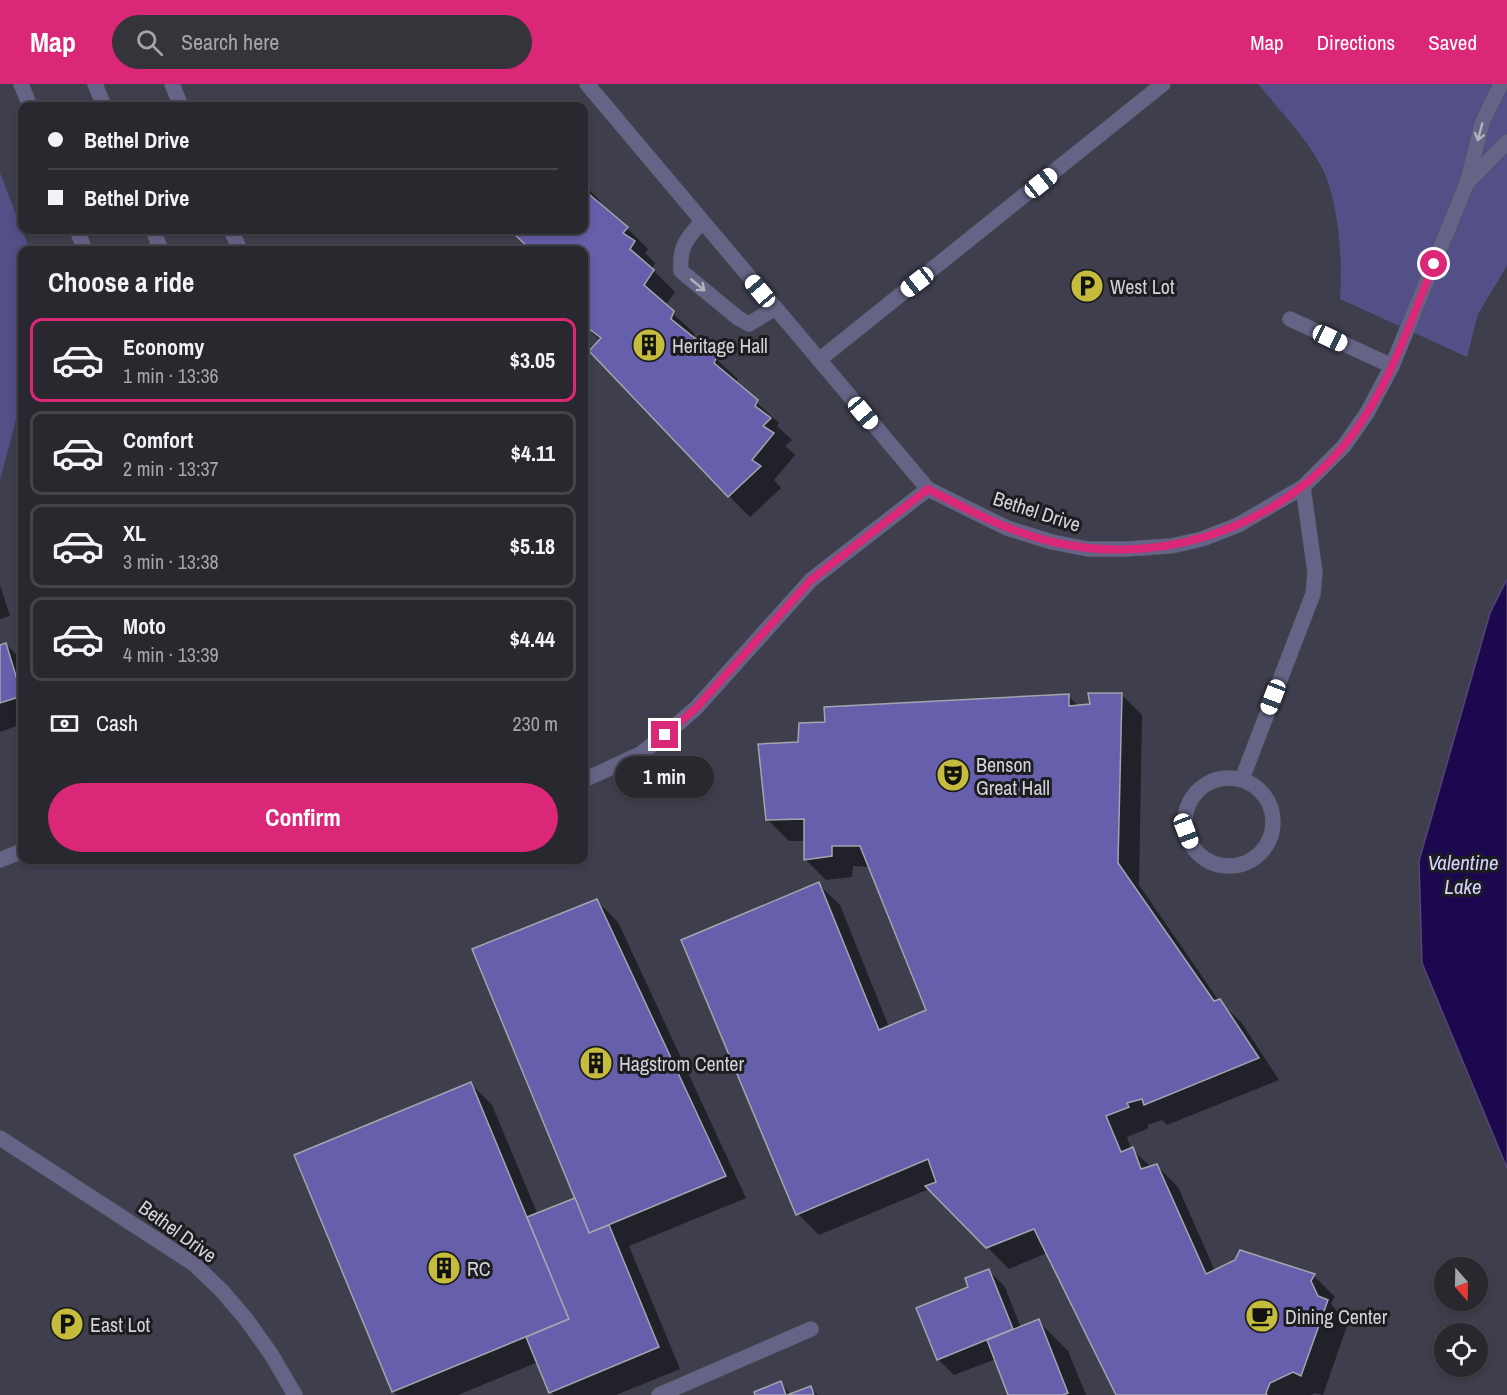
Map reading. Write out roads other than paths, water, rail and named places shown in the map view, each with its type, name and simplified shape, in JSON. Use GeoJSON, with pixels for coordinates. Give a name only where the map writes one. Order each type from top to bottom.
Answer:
{"type":"FeatureCollection","features":[{"type":"Feature","properties":{"kind":"street"},"geometry":{"type":"LineString","coordinates":[[21,84],[28,102]]}},
{"type":"Feature","properties":{"kind":"street"},"geometry":{"type":"LineString","coordinates":[[95,84],[102,102]]}},
{"type":"Feature","properties":{"kind":"street"},"geometry":{"type":"LineString","coordinates":[[172,84],[179,102]]}},
{"type":"Feature","properties":{"kind":"street"},"geometry":{"type":"LineString","coordinates":[[587,84],[928,489],[811,580],[696,708],[665,735],[640,754],[588,778]]}},
{"type":"Feature","properties":{"kind":"street"},"geometry":{"type":"LineString","coordinates":[[819,360],[1163,84]]}},
{"type":"Feature","properties":{"kind":"street","name":"Bethel Drive"},"geometry":{"type":"LineString","coordinates":[[928,489],[1007,528],[1052,542],[1089,549],[1126,549],[1171,546],[1202,539],[1247,520],[1304,488],[1344,446],[1362,422],[1392,366],[1467,183],[1482,123],[1501,84]]}},
{"type":"Feature","properties":{"kind":"street","name":"Bethel Drive"},"geometry":{"type":"LineString","coordinates":[[1467,183],[1507,142]]}},
{"type":"Feature","properties":{"kind":"street"},"geometry":{"type":"LineString","coordinates":[[702,220],[683,244],[680,257],[681,271],[738,318],[749,324],[775,308]]}},
{"type":"Feature","properties":{"kind":"street"},"geometry":{"type":"LineString","coordinates":[[1290,319],[1392,366]]}},
{"type":"Feature","properties":{"kind":"street"},"geometry":{"type":"LineString","coordinates":[[1242,779],[1312,594],[1315,572],[1304,488]]}},
{"type":"Feature","properties":{"kind":"street"},"geometry":{"type":"LineString","coordinates":[[1227,778],[1242,779],[1260,790],[1271,807],[1274,826],[1267,847],[1252,861],[1235,867],[1216,865],[1203,859],[1191,846],[1186,831],[1186,814],[1193,797],[1208,784],[1227,778]]}},
{"type":"Feature","properties":{"kind":"street"},"geometry":{"type":"LineString","coordinates":[[0,860],[18,853]]}},
{"type":"Feature","properties":{"kind":"street","name":"Bethel Drive"},"geometry":{"type":"LineString","coordinates":[[0,1138],[194,1264],[246,1319],[271,1354],[295,1395]]}},
{"type":"Feature","properties":{"kind":"street"},"geometry":{"type":"LineString","coordinates":[[658,1395],[811,1329]]}},
{"type":"Feature","properties":{"kind":"water","name":"Valentine Lake"},"geometry":{"type":"Polygon","coordinates":[[[1507,579],[1507,1168],[1422,963],[1419,861],[1490,613],[1507,579]]]}},
{"type":"Feature","properties":{"kind":"place","name":"West Lot"},"geometry":{"type":"Point","coordinates":[1087,286]}},
{"type":"Feature","properties":{"kind":"place","name":"Heritage Hall"},"geometry":{"type":"Point","coordinates":[649,345]}},
{"type":"Feature","properties":{"kind":"place","name":"Benson Great Hall"},"geometry":{"type":"Point","coordinates":[953,775]}},
{"type":"Feature","properties":{"kind":"place","name":"Hagstrom Center"},"geometry":{"type":"Point","coordinates":[596,1063]}},
{"type":"Feature","properties":{"kind":"place","name":"RC"},"geometry":{"type":"Point","coordinates":[444,1268]}},
{"type":"Feature","properties":{"kind":"place","name":"Dining Center"},"geometry":{"type":"Point","coordinates":[1262,1316]}},
{"type":"Feature","properties":{"kind":"place","name":"East Lot"},"geometry":{"type":"Point","coordinates":[67,1324]}}]}
